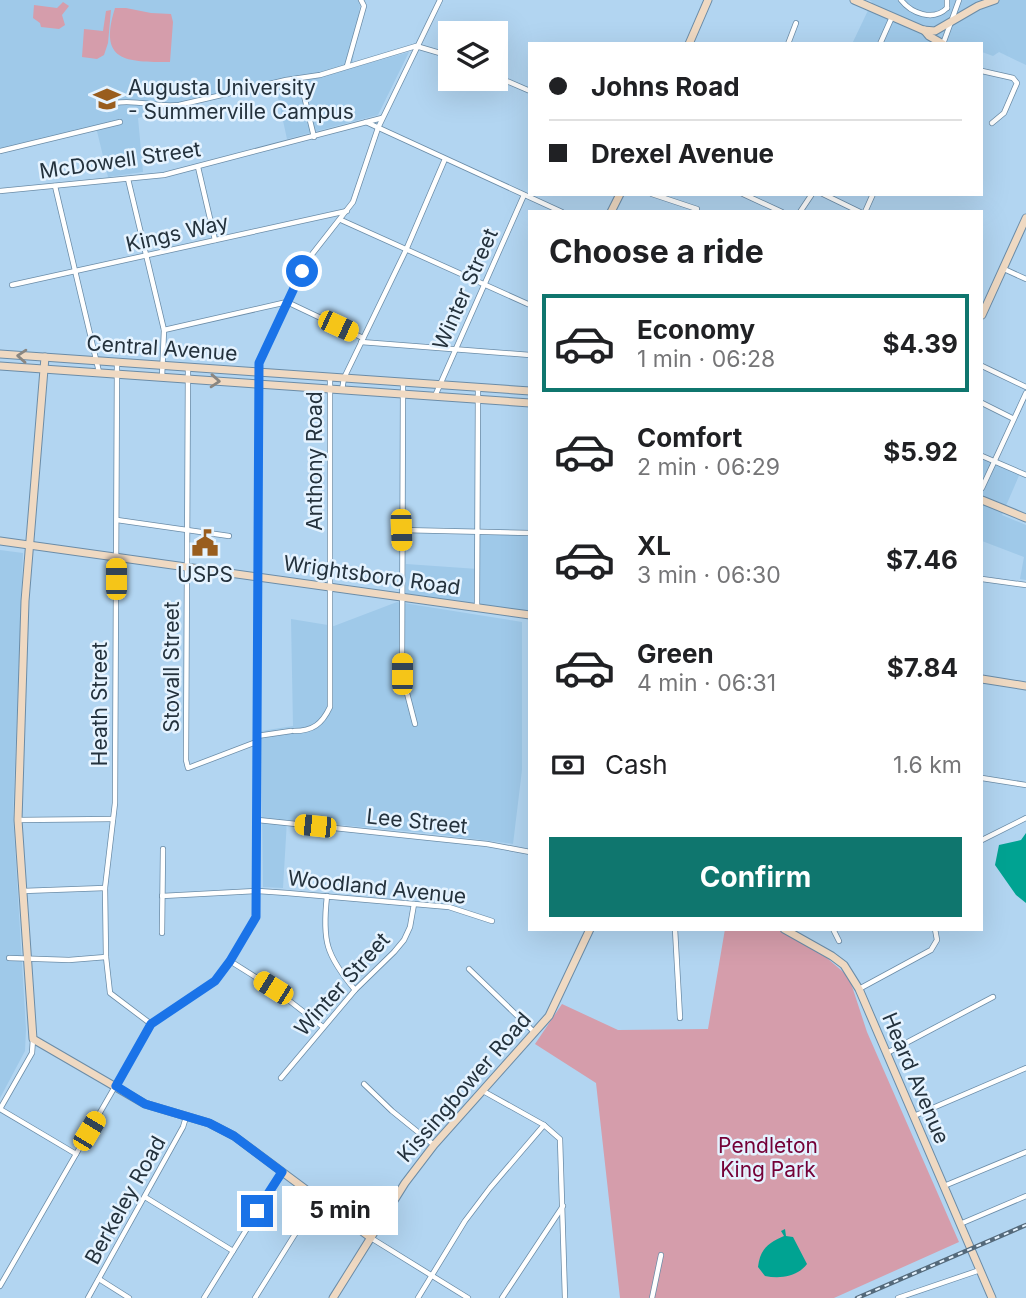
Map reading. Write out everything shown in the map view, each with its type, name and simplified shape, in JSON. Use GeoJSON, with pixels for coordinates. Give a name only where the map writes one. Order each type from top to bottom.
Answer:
{"type":"FeatureCollection","features":[{"type":"Feature","properties":{"kind":"street"},"geometry":{"type":"LineString","coordinates":[[347,66],[364,6],[361,0]]}},
{"type":"Feature","properties":{"kind":"street"},"geometry":{"type":"LineString","coordinates":[[0,1286],[151,1024],[215,981],[256,917],[259,373],[262,352],[306,262],[348,211],[378,128],[440,0]]}},
{"type":"Feature","properties":{"kind":"street"},"geometry":{"type":"LineString","coordinates":[[689,42],[708,0]]}},
{"type":"Feature","properties":{"kind":"street"},"geometry":{"type":"LineString","coordinates":[[854,0],[923,30],[935,31],[978,6],[995,0]]}},
{"type":"Feature","properties":{"kind":"street"},"geometry":{"type":"LineString","coordinates":[[901,0],[911,11],[922,14],[934,15],[947,8]]}},
{"type":"Feature","properties":{"kind":"street"},"geometry":{"type":"LineString","coordinates":[[947,0],[947,8],[953,14]]}},
{"type":"Feature","properties":{"kind":"street"},"geometry":{"type":"LineString","coordinates":[[944,42],[959,0]]}},
{"type":"Feature","properties":{"kind":"street"},"geometry":{"type":"LineString","coordinates":[[881,42],[892,17]]}},
{"type":"Feature","properties":{"kind":"street"},"geometry":{"type":"LineString","coordinates":[[789,42],[796,23]]}},
{"type":"Feature","properties":{"kind":"street"},"geometry":{"type":"LineString","coordinates":[[923,30],[940,42]]}},
{"type":"Feature","properties":{"kind":"street"},"geometry":{"type":"LineString","coordinates":[[115,103],[136,100],[167,106],[320,75],[416,46],[438,52]]}},
{"type":"Feature","properties":{"kind":"street"},"geometry":{"type":"LineString","coordinates":[[983,71],[1013,78],[1017,83],[1004,113],[992,122]]}},
{"type":"Feature","properties":{"kind":"street"},"geometry":{"type":"LineString","coordinates":[[300,79],[314,137]]}},
{"type":"Feature","properties":{"kind":"street"},"geometry":{"type":"LineString","coordinates":[[508,82],[528,90]]}},
{"type":"Feature","properties":{"kind":"street","name":"McDowell Street"},"geometry":{"type":"LineString","coordinates":[[0,191],[164,175],[383,117]]}},
{"type":"Feature","properties":{"kind":"street"},"geometry":{"type":"LineString","coordinates":[[0,150],[120,122]]}},
{"type":"Feature","properties":{"kind":"street"},"geometry":{"type":"LineString","coordinates":[[366,122],[558,210]]}},
{"type":"Feature","properties":{"kind":"street","name":"Anthony Road"},"geometry":{"type":"LineString","coordinates":[[342,390],[344,378],[445,159]]}},
{"type":"Feature","properties":{"kind":"street"},"geometry":{"type":"LineString","coordinates":[[198,167],[215,240]]}},
{"type":"Feature","properties":{"kind":"street"},"geometry":{"type":"LineString","coordinates":[[128,179],[164,330],[162,377]]}},
{"type":"Feature","properties":{"kind":"street"},"geometry":{"type":"LineString","coordinates":[[55,186],[99,373]]}},
{"type":"Feature","properties":{"kind":"street","name":"Winter Street"},"geometry":{"type":"LineString","coordinates":[[434,396],[524,195]]}},
{"type":"Feature","properties":{"kind":"street"},"geometry":{"type":"LineString","coordinates":[[660,196],[697,209]]}},
{"type":"Feature","properties":{"kind":"street"},"geometry":{"type":"LineString","coordinates":[[747,196],[778,210]]}},
{"type":"Feature","properties":{"kind":"street"},"geometry":{"type":"LineString","coordinates":[[827,196],[856,210]]}},
{"type":"Feature","properties":{"kind":"street","name":"Kings Way"},"geometry":{"type":"LineString","coordinates":[[12,285],[348,211]]}},
{"type":"Feature","properties":{"kind":"street"},"geometry":{"type":"LineString","coordinates":[[983,313],[1026,218]]}},
{"type":"Feature","properties":{"kind":"street"},"geometry":{"type":"LineString","coordinates":[[341,220],[528,304]]}},
{"type":"Feature","properties":{"kind":"street"},"geometry":{"type":"LineString","coordinates":[[1004,269],[1026,279]]}},
{"type":"Feature","properties":{"kind":"street"},"geometry":{"type":"LineString","coordinates":[[164,330],[287,302],[362,340],[528,355]]}},
{"type":"Feature","properties":{"kind":"street","name":"Central Avenue"},"geometry":{"type":"LineString","coordinates":[[0,355],[95,359],[478,388],[528,388]]}},
{"type":"Feature","properties":{"kind":"street"},"geometry":{"type":"LineString","coordinates":[[45,358],[25,601],[18,820],[33,1039],[32,1053],[0,1110],[76,1154]]}},
{"type":"Feature","properties":{"kind":"street","name":"Heath Street"},"geometry":{"type":"LineString","coordinates":[[117,362],[115,803],[105,888],[106,957],[110,993],[151,1024]]}},
{"type":"Feature","properties":{"kind":"street","name":"Central Avenue"},"geometry":{"type":"LineString","coordinates":[[0,366],[528,403]]}},
{"type":"Feature","properties":{"kind":"street","name":"Stovall Street"},"geometry":{"type":"LineString","coordinates":[[188,366],[188,768],[256,739]]}},
{"type":"Feature","properties":{"kind":"street"},"geometry":{"type":"LineString","coordinates":[[983,366],[1026,387]]}},
{"type":"Feature","properties":{"kind":"street","name":"Anthony Road"},"geometry":{"type":"LineString","coordinates":[[256,739],[260,734],[313,729],[326,717],[330,707],[330,377]]}},
{"type":"Feature","properties":{"kind":"street"},"geometry":{"type":"LineString","coordinates":[[402,383],[403,678],[415,723]]}},
{"type":"Feature","properties":{"kind":"street"},"geometry":{"type":"LineString","coordinates":[[477,607],[478,388]]}},
{"type":"Feature","properties":{"kind":"street"},"geometry":{"type":"LineString","coordinates":[[983,486],[1012,418],[1026,393]]}},
{"type":"Feature","properties":{"kind":"street"},"geometry":{"type":"LineString","coordinates":[[983,404],[1012,418]]}},
{"type":"Feature","properties":{"kind":"street"},"geometry":{"type":"LineString","coordinates":[[983,456],[1026,475]]}},
{"type":"Feature","properties":{"kind":"street"},"geometry":{"type":"LineString","coordinates":[[983,500],[1026,518]]}},
{"type":"Feature","properties":{"kind":"street"},"geometry":{"type":"LineString","coordinates":[[117,520],[229,536]]}},
{"type":"Feature","properties":{"kind":"street"},"geometry":{"type":"LineString","coordinates":[[401,530],[528,533]]}},
{"type":"Feature","properties":{"kind":"street","name":"Wrightsboro Road"},"geometry":{"type":"LineString","coordinates":[[0,541],[528,615]]}},
{"type":"Feature","properties":{"kind":"street"},"geometry":{"type":"LineString","coordinates":[[983,579],[1026,585]]}},
{"type":"Feature","properties":{"kind":"street"},"geometry":{"type":"LineString","coordinates":[[983,680],[1026,686]]}},
{"type":"Feature","properties":{"kind":"street"},"geometry":{"type":"LineString","coordinates":[[983,778],[1026,785]]}},
{"type":"Feature","properties":{"kind":"street"},"geometry":{"type":"LineString","coordinates":[[983,840],[1026,818]]}},
{"type":"Feature","properties":{"kind":"street"},"geometry":{"type":"LineString","coordinates":[[18,820],[113,819]]}},
{"type":"Feature","properties":{"kind":"street","name":"Lee Street"},"geometry":{"type":"LineString","coordinates":[[258,820],[487,844],[528,852]]}},
{"type":"Feature","properties":{"kind":"street"},"geometry":{"type":"LineString","coordinates":[[162,933],[163,849]]}},
{"type":"Feature","properties":{"kind":"street"},"geometry":{"type":"LineString","coordinates":[[23,891],[105,888]]}},
{"type":"Feature","properties":{"kind":"street","name":"Woodland Avenue"},"geometry":{"type":"LineString","coordinates":[[162,896],[258,891],[327,896],[449,906],[492,921]]}},
{"type":"Feature","properties":{"kind":"street"},"geometry":{"type":"LineString","coordinates":[[327,896],[324,924],[328,949],[334,964],[355,989]]}},
{"type":"Feature","properties":{"kind":"street","name":"Winter Street"},"geometry":{"type":"LineString","coordinates":[[281,1078],[355,989],[404,940],[410,927],[414,904]]}},
{"type":"Feature","properties":{"kind":"street","name":"Kissingbower Road"},"geometry":{"type":"LineString","coordinates":[[333,1298],[405,1182],[434,1145],[549,1016],[589,931]]}},
{"type":"Feature","properties":{"kind":"street"},"geometry":{"type":"LineString","coordinates":[[676,931],[680,1018]]}},
{"type":"Feature","properties":{"kind":"street","name":"Heard Avenue"},"geometry":{"type":"LineString","coordinates":[[788,931],[844,965],[859,989],[992,1298]]}},
{"type":"Feature","properties":{"kind":"street"},"geometry":{"type":"LineString","coordinates":[[835,931],[839,942]]}},
{"type":"Feature","properties":{"kind":"street"},"geometry":{"type":"LineString","coordinates":[[859,989],[931,950],[936,945],[935,931]]}},
{"type":"Feature","properties":{"kind":"street"},"geometry":{"type":"LineString","coordinates":[[9,958],[69,960],[106,957]]}},
{"type":"Feature","properties":{"kind":"street"},"geometry":{"type":"LineString","coordinates":[[230,961],[273,988],[323,1027]]}},
{"type":"Feature","properties":{"kind":"street"},"geometry":{"type":"LineString","coordinates":[[469,969],[535,1033]]}},
{"type":"Feature","properties":{"kind":"street"},"geometry":{"type":"LineString","coordinates":[[887,1053],[993,996]]}},
{"type":"Feature","properties":{"kind":"street"},"geometry":{"type":"LineString","coordinates":[[33,1039],[145,1104],[209,1123],[234,1136],[371,1238],[468,1298]]}},
{"type":"Feature","properties":{"kind":"street"},"geometry":{"type":"LineString","coordinates":[[914,1116],[1026,1068]]}},
{"type":"Feature","properties":{"kind":"street"},"geometry":{"type":"LineString","coordinates":[[364,1084],[391,1111],[434,1145]]}},
{"type":"Feature","properties":{"kind":"street"},"geometry":{"type":"LineString","coordinates":[[483,1091],[544,1125],[560,1139],[565,1298]]}},
{"type":"Feature","properties":{"kind":"street","name":"Berkeley Road"},"geometry":{"type":"LineString","coordinates":[[88,1298],[183,1127],[186,1116]]}},
{"type":"Feature","properties":{"kind":"street"},"geometry":{"type":"LineString","coordinates":[[418,1298],[465,1221],[544,1125]]}},
{"type":"Feature","properties":{"kind":"street"},"geometry":{"type":"LineString","coordinates":[[944,1186],[1026,1152]]}},
{"type":"Feature","properties":{"kind":"street"},"geometry":{"type":"LineString","coordinates":[[204,1298],[282,1172]]}},
{"type":"Feature","properties":{"kind":"street"},"geometry":{"type":"LineString","coordinates":[[960,1224],[1026,1196]]}},
{"type":"Feature","properties":{"kind":"street"},"geometry":{"type":"LineString","coordinates":[[145,1197],[233,1251]]}},
{"type":"Feature","properties":{"kind":"street"},"geometry":{"type":"LineString","coordinates":[[255,1298],[317,1198]]}},
{"type":"Feature","properties":{"kind":"street"},"geometry":{"type":"LineString","coordinates":[[502,1298],[564,1205]]}},
{"type":"Feature","properties":{"kind":"street"},"geometry":{"type":"LineString","coordinates":[[652,1298],[661,1255]]}},
{"type":"Feature","properties":{"kind":"street"},"geometry":{"type":"LineString","coordinates":[[898,1298],[980,1270]]}},
{"type":"Feature","properties":{"kind":"street"},"geometry":{"type":"LineString","coordinates":[[99,1279],[129,1298]]}},
{"type":"Feature","properties":{"kind":"shaded area","name":"Augusta University - Summerville Campus"},"geometry":{"type":"Polygon","coordinates":[[[0,0],[359,0],[352,68],[409,52],[378,115],[287,139],[275,84],[138,118],[143,172],[108,177],[96,127],[0,149],[0,0]]]}},
{"type":"Feature","properties":{"kind":"shaded area"},"geometry":{"type":"Polygon","coordinates":[[[869,0],[1026,0],[1026,65],[999,52],[993,56],[983,52],[983,42],[853,42],[872,2],[869,0]]]}},
{"type":"Feature","properties":{"kind":"shaded area"},"geometry":{"type":"Polygon","coordinates":[[[983,455],[1021,471],[1002,515],[1026,525],[1026,580],[1020,579],[1024,557],[983,541],[983,455]]]}},
{"type":"Feature","properties":{"kind":"shaded area"},"geometry":{"type":"Polygon","coordinates":[[[479,534],[528,535],[528,612],[406,594],[406,564],[478,569],[479,534]]]}},
{"type":"Feature","properties":{"kind":"shaded area"},"geometry":{"type":"Polygon","coordinates":[[[0,550],[23,553],[13,815],[26,1029],[25,1051],[0,1098],[0,550]]]}},
{"type":"Feature","properties":{"kind":"shaded area"},"geometry":{"type":"Polygon","coordinates":[[[397,602],[522,622],[522,770],[513,844],[287,820],[283,888],[263,887],[261,731],[293,726],[291,619],[334,626],[397,602]]]}},
{"type":"Feature","properties":{"kind":"shaded area"},"geometry":{"type":"Polygon","coordinates":[[[1026,833],[1026,903],[1016,895],[995,865],[999,845],[1021,840],[1026,833]]]}},
{"type":"Feature","properties":{"kind":"shaded area"},"geometry":{"type":"Polygon","coordinates":[[[785,1229],[786,1236],[793,1237],[807,1264],[788,1276],[765,1276],[758,1267],[763,1251],[769,1244],[784,1236],[781,1231],[785,1229]]]}},
{"type":"Feature","properties":{"kind":"green space"},"geometry":{"type":"Polygon","coordinates":[[[63,2],[69,6],[62,15],[65,25],[59,29],[41,27],[33,18],[34,5],[57,8],[63,2]]]}},
{"type":"Feature","properties":{"kind":"green space"},"geometry":{"type":"Polygon","coordinates":[[[115,8],[171,14],[173,22],[170,62],[129,59],[113,49],[110,39],[115,8]]]}},
{"type":"Feature","properties":{"kind":"green space"},"geometry":{"type":"Polygon","coordinates":[[[111,10],[108,43],[104,55],[97,59],[82,57],[84,29],[103,31],[106,11],[111,10]]]}},
{"type":"Feature","properties":{"kind":"green space","name":"Pendleton King Park"},"geometry":{"type":"Polygon","coordinates":[[[725,931],[781,931],[827,958],[849,977],[867,1032],[959,1242],[834,1298],[620,1298],[596,1083],[535,1044],[562,1004],[618,1030],[708,1029],[725,931]]]}},
{"type":"Feature","properties":{"kind":"railway"},"geometry":{"type":"LineString","coordinates":[[857,1298],[1026,1225]]}},
{"type":"Feature","properties":{"kind":"place","name":"Augusta University - Summerville Campus"},"geometry":{"type":"Point","coordinates":[107,99]}},
{"type":"Feature","properties":{"kind":"place","name":"USPS"},"geometry":{"type":"Point","coordinates":[205,543]}},
{"type":"Feature","properties":{"kind":"route"},"geometry":{"type":"LineString","coordinates":[[257,1211],[282,1172],[234,1136],[209,1123],[145,1104],[116,1086],[151,1024],[215,981],[256,917],[259,363],[302,271]]}}]}
